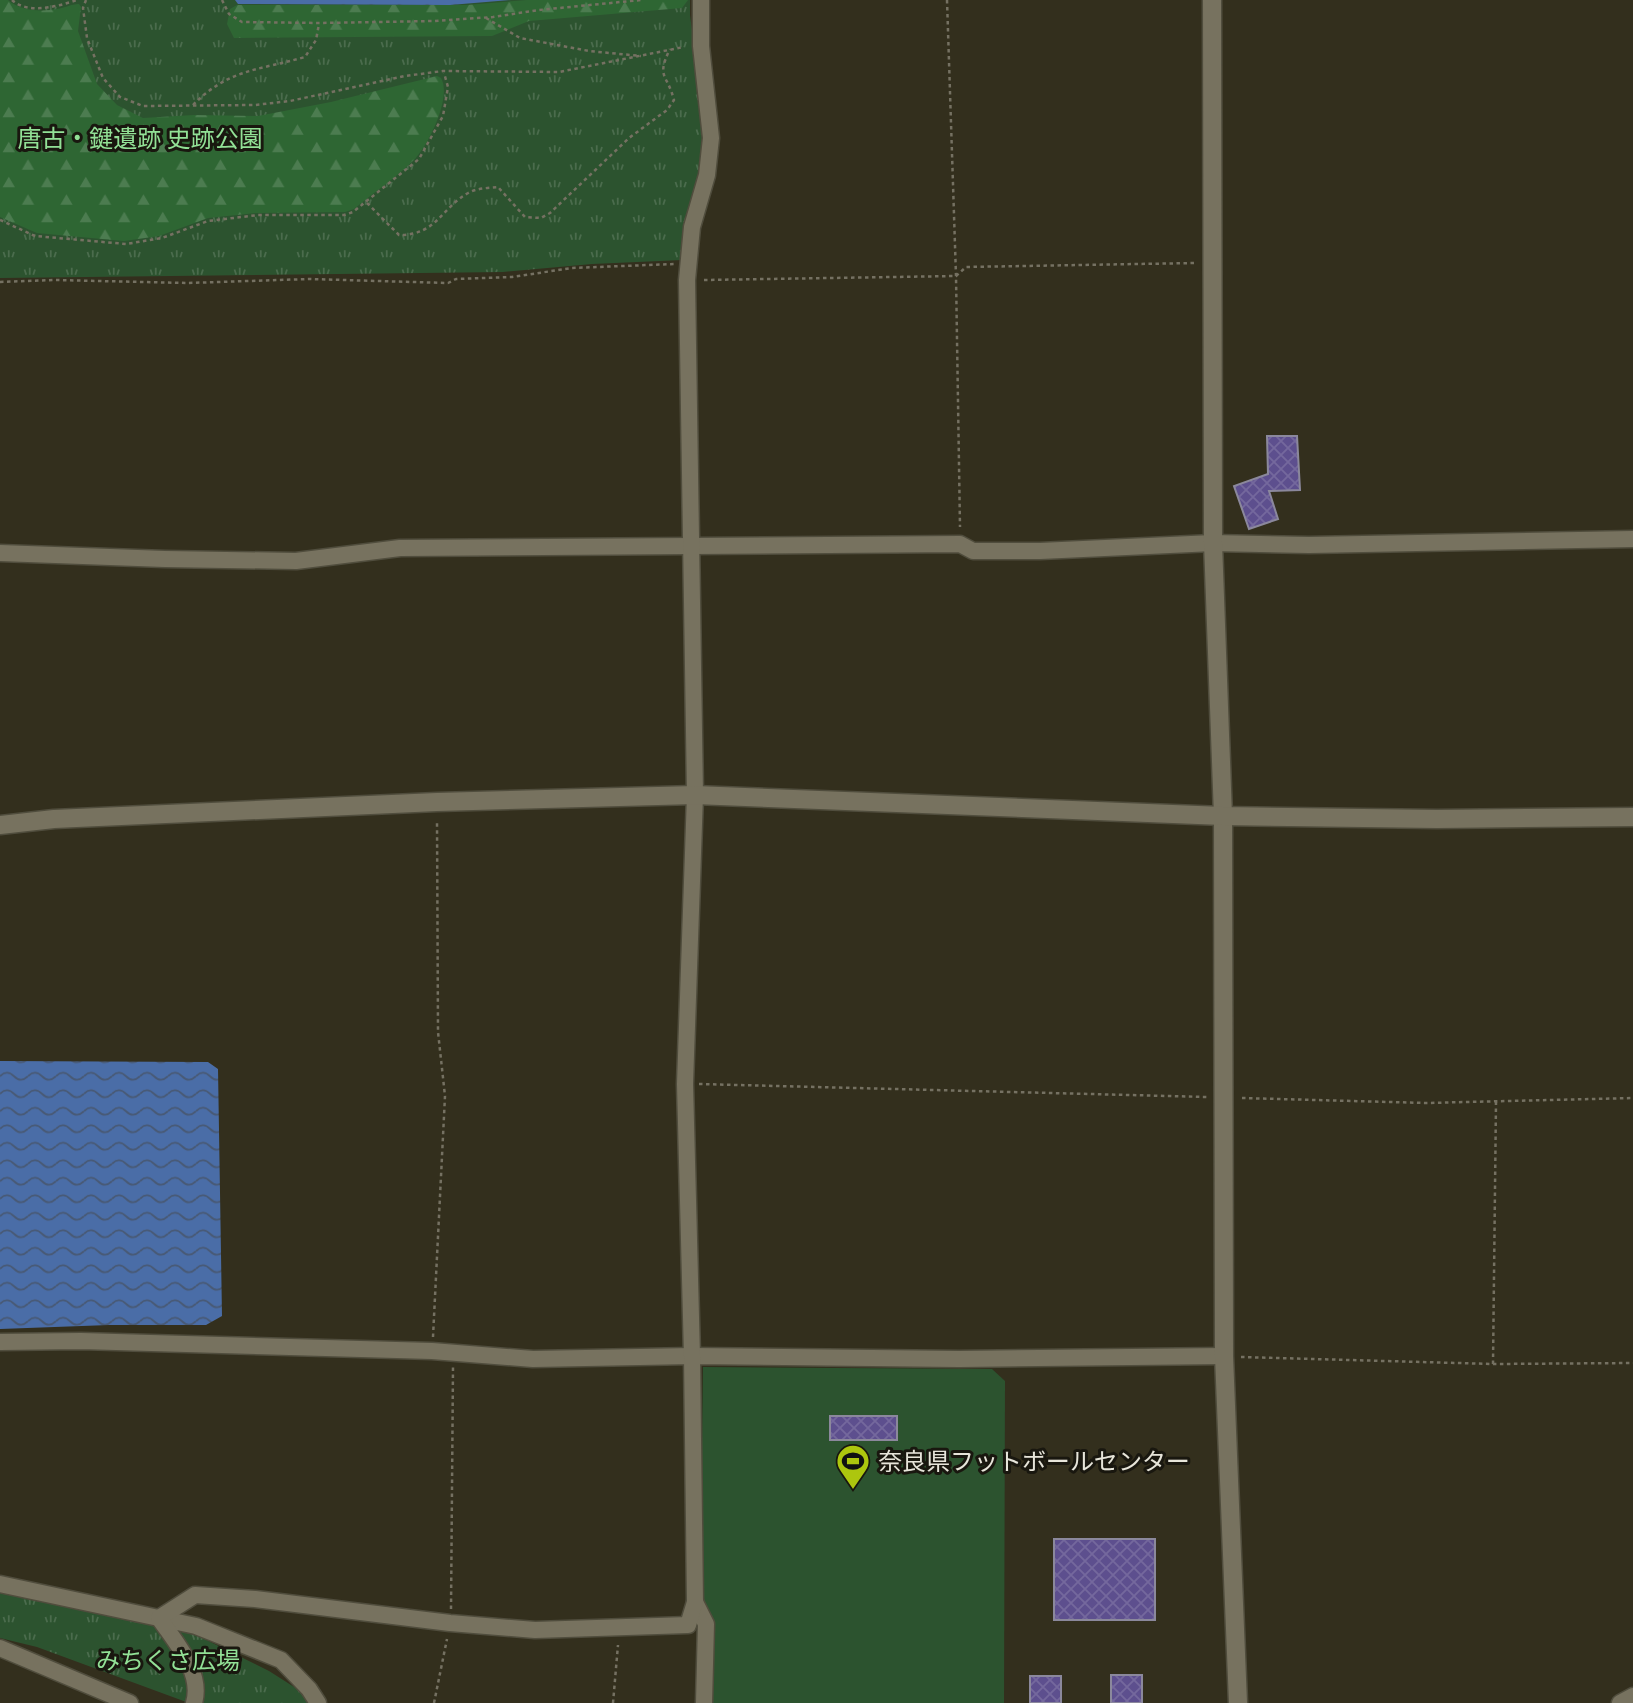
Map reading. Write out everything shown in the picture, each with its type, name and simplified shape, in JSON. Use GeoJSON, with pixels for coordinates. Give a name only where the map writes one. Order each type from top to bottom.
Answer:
{"type":"FeatureCollection","features":[{"type":"Feature","properties":{"kind":"street"},"geometry":{"type":"LineString","coordinates":[[159,1618],[195,1595],[255,1599],[450,1623],[535,1630],[688,1625],[695,1602],[685,1084],[695,795],[687,280],[692,227],[707,174],[711,138],[701,46],[701,0]]}},
{"type":"Feature","properties":{"kind":"street"},"geometry":{"type":"LineString","coordinates":[[1212,0],[1213,543],[1223,816],[1224,1356],[1238,1703]]}},
{"type":"Feature","properties":{"kind":"street"},"geometry":{"type":"LineString","coordinates":[[0,553],[296,561],[400,548],[960,544],[973,551],[1040,551],[1213,543],[1309,545],[1633,539]]}},
{"type":"Feature","properties":{"kind":"street"},"geometry":{"type":"LineString","coordinates":[[0,825],[54,819],[437,802],[695,795],[1223,816],[1437,819],[1633,817]]}},
{"type":"Feature","properties":{"kind":"street"},"geometry":{"type":"LineString","coordinates":[[0,1342],[81,1341],[432,1351],[533,1359],[692,1356],[959,1359],[1224,1356]]}},
{"type":"Feature","properties":{"kind":"street"},"geometry":{"type":"LineString","coordinates":[[0,1584],[196,1626],[281,1660],[309,1689],[318,1703]]}},
{"type":"Feature","properties":{"kind":"street"},"geometry":{"type":"LineString","coordinates":[[695,1602],[706,1624],[704,1703]]}},
{"type":"Feature","properties":{"kind":"street"},"geometry":{"type":"LineString","coordinates":[[159,1618],[192,1667],[197,1694],[194,1703]]}},
{"type":"Feature","properties":{"kind":"street"},"geometry":{"type":"LineString","coordinates":[[0,1648],[130,1703]]}},
{"type":"Feature","properties":{"kind":"street"},"geometry":{"type":"LineString","coordinates":[[1620,1703],[1633,1696]]}},
{"type":"Feature","properties":{"kind":"path"},"geometry":{"type":"LineString","coordinates":[[12,0],[18,5],[38,8],[54,7],[77,0]]}},
{"type":"Feature","properties":{"kind":"path"},"geometry":{"type":"LineString","coordinates":[[86,0],[83,8],[87,38],[103,78],[120,97],[142,106],[290,102],[405,76],[443,71],[559,72],[670,49],[701,46]]}},
{"type":"Feature","properties":{"kind":"path"},"geometry":{"type":"LineString","coordinates":[[222,0],[229,14],[242,22],[319,23],[435,22],[641,0]]}},
{"type":"Feature","properties":{"kind":"path"},"geometry":{"type":"LineString","coordinates":[[947,0],[956,276],[960,544]]}},
{"type":"Feature","properties":{"kind":"path"},"geometry":{"type":"LineString","coordinates":[[486,18],[520,38],[589,51],[643,56]]}},
{"type":"Feature","properties":{"kind":"path"},"geometry":{"type":"LineString","coordinates":[[193,105],[222,80],[253,69],[305,57],[316,40],[319,23]]}},
{"type":"Feature","properties":{"kind":"path"},"geometry":{"type":"LineString","coordinates":[[366,202],[399,235],[413,235],[427,230],[472,191],[498,187],[525,216],[534,219],[550,214],[629,138],[667,110],[674,100],[662,74],[662,65],[670,49]]}},
{"type":"Feature","properties":{"kind":"path"},"geometry":{"type":"LineString","coordinates":[[0,220],[35,236],[126,244],[162,238],[208,220],[258,215],[344,215],[353,212],[419,159],[443,116],[448,87],[443,71]]}},
{"type":"Feature","properties":{"kind":"path"},"geometry":{"type":"LineString","coordinates":[[0,282],[55,280],[188,283],[309,279],[447,283],[456,279],[512,277],[572,268],[688,263]]}},
{"type":"Feature","properties":{"kind":"path"},"geometry":{"type":"LineString","coordinates":[[687,280],[956,276],[966,267],[1213,263]]}},
{"type":"Feature","properties":{"kind":"path"},"geometry":{"type":"LineString","coordinates":[[432,1351],[445,1096],[438,1032],[437,802]]}},
{"type":"Feature","properties":{"kind":"path"},"geometry":{"type":"LineString","coordinates":[[685,1084],[1426,1103],[1633,1098]]}},
{"type":"Feature","properties":{"kind":"path"},"geometry":{"type":"LineString","coordinates":[[1493,1364],[1496,1102]]}},
{"type":"Feature","properties":{"kind":"path"},"geometry":{"type":"LineString","coordinates":[[434,1703],[450,1623],[454,1353]]}},
{"type":"Feature","properties":{"kind":"path"},"geometry":{"type":"LineString","coordinates":[[1224,1356],[1493,1364],[1633,1363]]}},
{"type":"Feature","properties":{"kind":"path"},"geometry":{"type":"LineString","coordinates":[[613,1703],[620,1627]]}},
{"type":"Feature","properties":{"kind":"green space","name":"唐古・鍵遺跡 史跡公園"},"geometry":{"type":"Polygon","coordinates":[[[0,0],[690,0],[706,138],[702,174],[682,260],[503,272],[0,278],[0,0]]]}},
{"type":"Feature","properties":{"kind":"green space"},"geometry":{"type":"Polygon","coordinates":[[[0,0],[38,10],[79,4],[81,7],[78,31],[97,84],[117,105],[143,118],[194,115],[258,116],[331,102],[437,76],[441,78],[444,86],[444,97],[427,143],[415,159],[354,209],[345,212],[257,213],[208,218],[159,236],[124,241],[37,233],[0,217],[0,0]]]}},
{"type":"Feature","properties":{"kind":"green space"},"geometry":{"type":"Polygon","coordinates":[[[527,0],[688,0],[682,8],[529,21],[492,36],[234,38],[227,24],[230,9],[237,5],[467,5],[527,0]]]}},
{"type":"Feature","properties":{"kind":"green space","name":"奈良県フットボールセンター"},"geometry":{"type":"Polygon","coordinates":[[[703,1367],[992,1369],[1005,1381],[1004,1703],[709,1703],[700,1602],[703,1367]]]}},
{"type":"Feature","properties":{"kind":"green space","name":"みちくさ広場"},"geometry":{"type":"Polygon","coordinates":[[[0,1590],[178,1626],[269,1671],[302,1692],[309,1703],[189,1703],[37,1647],[0,1638],[0,1590]]]}},
{"type":"Feature","properties":{"kind":"water"},"geometry":{"type":"Polygon","coordinates":[[[235,0],[511,0],[450,5],[238,4],[235,0]]]}},
{"type":"Feature","properties":{"kind":"water"},"geometry":{"type":"Polygon","coordinates":[[[0,1061],[208,1062],[218,1069],[222,1316],[206,1325],[0,1329],[0,1061]]]}},
{"type":"Feature","properties":{"kind":"building"},"geometry":{"type":"Polygon","coordinates":[[[1267,436],[1297,436],[1300,490],[1269,491],[1278,519],[1249,529],[1234,486],[1268,474],[1267,436]]]}},
{"type":"Feature","properties":{"kind":"building"},"geometry":{"type":"Polygon","coordinates":[[[830,1416],[897,1416],[897,1440],[830,1440],[830,1416]]]}},
{"type":"Feature","properties":{"kind":"building"},"geometry":{"type":"Polygon","coordinates":[[[1054,1539],[1155,1539],[1155,1620],[1054,1620],[1054,1539]]]}},
{"type":"Feature","properties":{"kind":"building"},"geometry":{"type":"Polygon","coordinates":[[[1111,1675],[1142,1675],[1142,1703],[1111,1703],[1111,1675]]]}},
{"type":"Feature","properties":{"kind":"building"},"geometry":{"type":"Polygon","coordinates":[[[1030,1676],[1061,1676],[1061,1703],[1030,1703],[1030,1676]]]}},
{"type":"Feature","properties":{"kind":"place","name":"奈良県フットボールセンター"},"geometry":{"type":"Point","coordinates":[853,1491]}}]}
